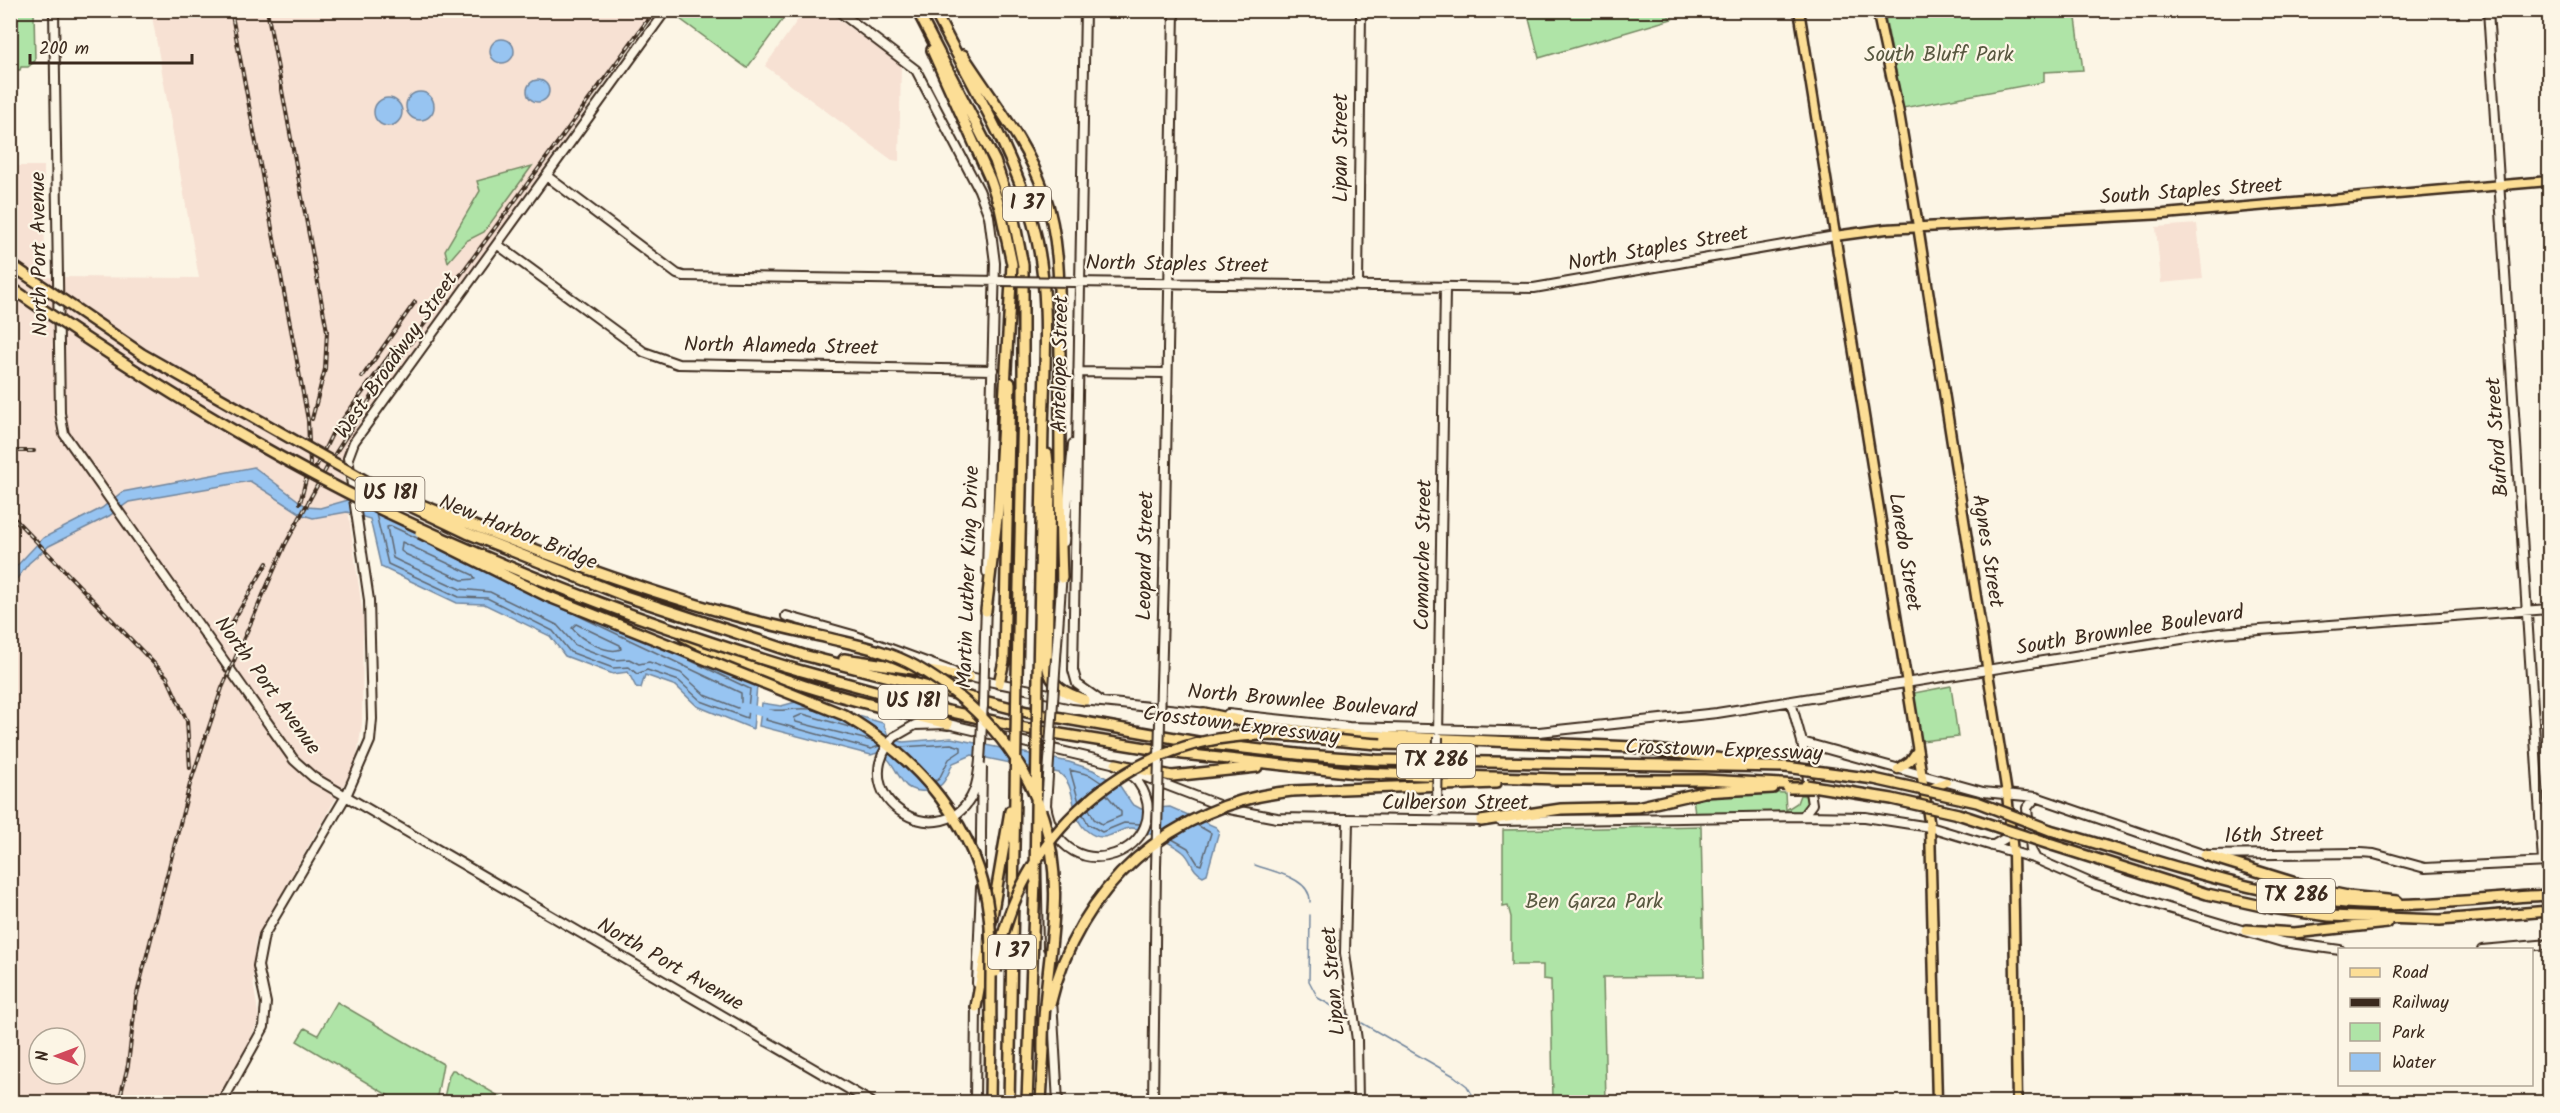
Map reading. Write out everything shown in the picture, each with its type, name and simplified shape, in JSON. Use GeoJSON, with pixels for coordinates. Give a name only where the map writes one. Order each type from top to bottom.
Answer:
{"type":"FeatureCollection","features":[{"type":"Feature","properties":{"kind":"highway","name":"I 37"},"geometry":{"type":"LineString","coordinates":[[935,10],[1011,159],[1034,226],[1043,299],[1044,413],[1035,879],[1027,1102]]}},
{"type":"Feature","properties":{"kind":"highway"},"geometry":{"type":"LineString","coordinates":[[935,10],[1022,144],[1044,193],[1055,237],[1060,321],[1062,578]]}},
{"type":"Feature","properties":{"kind":"highway","name":"I 37"},"geometry":{"type":"LineString","coordinates":[[919,14],[995,161],[1013,214],[1023,265],[1023,390],[1017,677],[1014,795],[1010,830],[1010,1102]]}},
{"type":"Feature","properties":{"kind":"highway"},"geometry":{"type":"LineString","coordinates":[[919,14],[1000,208],[1012,264],[1004,662],[999,683]]}},
{"type":"Feature","properties":{"kind":"highway","name":"New Harbor Bridge"},"geometry":{"type":"LineString","coordinates":[[10,264],[142,354],[431,518],[625,596],[803,655],[1027,712]]}},
{"type":"Feature","properties":{"kind":"highway","name":"New Harbor Bridge"},"geometry":{"type":"LineString","coordinates":[[10,287],[76,332],[242,435],[380,508],[553,585],[668,627],[798,670],[948,711],[1029,729]]}},
{"type":"Feature","properties":{"kind":"highway"},"geometry":{"type":"LineString","coordinates":[[986,611],[998,510],[1000,425],[1012,297]]}},
{"type":"Feature","properties":{"kind":"highway"},"geometry":{"type":"LineString","coordinates":[[1044,413],[1050,483],[1047,665],[1049,676],[1056,687],[1085,700]]}},
{"type":"Feature","properties":{"kind":"highway"},"geometry":{"type":"LineString","coordinates":[[377,487],[533,549],[656,592],[758,622],[888,654],[932,676],[973,707],[1004,742],[1028,780],[1043,816],[1052,849],[1056,878],[1055,923],[1045,1004],[1041,1102]]}},
{"type":"Feature","properties":{"kind":"highway"},"geometry":{"type":"LineString","coordinates":[[380,508],[397,521],[547,596],[844,715],[878,734],[898,750],[932,786],[947,806],[972,851],[981,876],[989,915],[990,1102]]}},
{"type":"Feature","properties":{"kind":"highway"},"geometry":{"type":"LineString","coordinates":[[668,627],[709,650],[795,681],[948,724]]}},
{"type":"Feature","properties":{"kind":"highway"},"geometry":{"type":"LineString","coordinates":[[803,655],[969,677]]}},
{"type":"Feature","properties":{"kind":"highway","name":"Crosstown Expressway"},"geometry":{"type":"LineString","coordinates":[[1027,712],[1209,744],[1364,759],[1786,767],[1874,779],[1977,802],[2050,830],[2206,876],[2293,896],[2374,905],[2550,895]]}},
{"type":"Feature","properties":{"kind":"highway"},"geometry":{"type":"LineString","coordinates":[[1204,712],[1276,728],[1331,734],[1676,751],[1786,767]]}},
{"type":"Feature","properties":{"kind":"highway","name":"Crosstown Expressway"},"geometry":{"type":"LineString","coordinates":[[1029,729],[1183,754],[1356,773],[1557,779]]}},
{"type":"Feature","properties":{"kind":"highway"},"geometry":{"type":"LineString","coordinates":[[991,1026],[997,963],[1016,898],[1038,858],[1055,835],[1094,796],[1150,760],[1205,741],[1267,735],[1381,744],[1600,746]]}},
{"type":"Feature","properties":{"kind":"highway"},"geometry":{"type":"LineString","coordinates":[[1116,765],[1172,776],[1277,765]]}},
{"type":"Feature","properties":{"kind":"highway"},"geometry":{"type":"LineString","coordinates":[[1043,1053],[1050,1005],[1064,958],[1092,906],[1117,876],[1146,848],[1195,817],[1240,800],[1292,791],[1557,779]]}},
{"type":"Feature","properties":{"kind":"highway","name":"TX 286"},"geometry":{"type":"LineString","coordinates":[[1557,779],[1704,780],[1787,785]]}},
{"type":"Feature","properties":{"kind":"highway"},"geometry":{"type":"LineString","coordinates":[[1481,821],[1561,809],[1637,807],[1704,792],[1787,785]]}},
{"type":"Feature","properties":{"kind":"highway","name":"Crosstown Expressway"},"geometry":{"type":"LineString","coordinates":[[1787,785],[1892,799],[1958,814],[2207,894],[2271,908],[2329,916],[2409,921],[2550,913]]}},
{"type":"Feature","properties":{"kind":"highway"},"geometry":{"type":"LineString","coordinates":[[976,1007],[1010,830]]}},
{"type":"Feature","properties":{"kind":"highway"},"geometry":{"type":"LineString","coordinates":[[2205,855],[2318,890],[2414,904]]}},
{"type":"Feature","properties":{"kind":"highway"},"geometry":{"type":"LineString","coordinates":[[2518,896],[2550,891]]}},
{"type":"Feature","properties":{"kind":"highway"},"geometry":{"type":"LineString","coordinates":[[2246,930],[2294,933],[2409,921]]}},
{"type":"Feature","properties":{"kind":"main road","name":"North Port Avenue"},"geometry":{"type":"LineString","coordinates":[[54,10],[60,413],[64,434],[294,760],[313,777],[871,1102]]}},
{"type":"Feature","properties":{"kind":"main road","name":"West Broadway Street"},"geometry":{"type":"LineString","coordinates":[[222,1102],[264,1027],[266,1003],[258,966],[261,943],[346,796],[370,741],[372,719],[369,600],[348,458],[354,442],[548,177],[666,10]]}},
{"type":"Feature","properties":{"kind":"main road"},"geometry":{"type":"LineString","coordinates":[[837,10],[844,14]]}},
{"type":"Feature","properties":{"kind":"main road","name":"Antelope Street"},"geometry":{"type":"LineString","coordinates":[[1085,10],[1077,282],[1078,372],[1073,670],[1077,684],[1104,702]]}},
{"type":"Feature","properties":{"kind":"main road","name":"Leopard Street"},"geometry":{"type":"LineString","coordinates":[[1153,1102],[1174,10]]}},
{"type":"Feature","properties":{"kind":"main road","name":"Lipan Street"},"geometry":{"type":"LineString","coordinates":[[1358,286],[1361,10]]}},
{"type":"Feature","properties":{"kind":"main road","name":"Laredo Street"},"geometry":{"type":"LineString","coordinates":[[1799,10],[1930,827],[1937,1102]]}},
{"type":"Feature","properties":{"kind":"main road","name":"Agnes Street"},"geometry":{"type":"LineString","coordinates":[[1877,10],[1899,113],[1918,226],[2007,794],[2013,853],[2017,1102]]}},
{"type":"Feature","properties":{"kind":"main road","name":"Buford Street"},"geometry":{"type":"LineString","coordinates":[[2488,10],[2546,862]]}},
{"type":"Feature","properties":{"kind":"main road","name":"Martin Luther King Drive"},"geometry":{"type":"LineString","coordinates":[[844,14],[916,70],[944,121],[989,216],[994,244],[998,281],[984,667],[975,1102]]}},
{"type":"Feature","properties":{"kind":"main road","name":"North Staples Street"},"geometry":{"type":"LineString","coordinates":[[548,177],[676,274],[683,276],[1445,288],[1551,286],[1834,236]]}},
{"type":"Feature","properties":{"kind":"main road","name":"South Staples Street"},"geometry":{"type":"LineString","coordinates":[[1834,236],[1918,226],[2163,214],[2550,182]]}},
{"type":"Feature","properties":{"kind":"main road","name":"North Alameda Street"},"geometry":{"type":"LineString","coordinates":[[498,245],[644,352],[661,360],[678,364],[993,370]]}},
{"type":"Feature","properties":{"kind":"main road","name":"Comanche Street"},"geometry":{"type":"LineString","coordinates":[[1437,822],[1445,288]]}},
{"type":"Feature","properties":{"kind":"main road"},"geometry":{"type":"LineString","coordinates":[[1058,1102],[1058,1066],[1045,903],[1046,805],[1078,372],[1167,373]]}},
{"type":"Feature","properties":{"kind":"main road","name":"South Brownlee Boulevard"},"geometry":{"type":"LineString","coordinates":[[1791,702],[1988,671],[2164,639],[2550,609]]}},
{"type":"Feature","properties":{"kind":"main road","name":"North Brownlee Boulevard"},"geometry":{"type":"LineString","coordinates":[[786,616],[853,635],[969,677],[1085,700],[1349,727],[1438,734],[1539,732],[1689,717],[1791,702]]}},
{"type":"Feature","properties":{"kind":"main road"},"geometry":{"type":"LineString","coordinates":[[1791,702],[1802,742],[1812,804],[1803,816]]}},
{"type":"Feature","properties":{"kind":"main road","name":"Culberson Street"},"geometry":{"type":"LineString","coordinates":[[983,704],[976,785],[963,807],[946,818],[927,822],[915,820],[896,810],[888,801],[879,773],[882,755],[894,737],[915,725],[948,724],[1116,765],[1170,788],[1242,812],[1277,818],[1437,822],[1803,816]]}},
{"type":"Feature","properties":{"kind":"main road"},"geometry":{"type":"LineString","coordinates":[[1802,742],[1983,792],[2007,794]]}},
{"type":"Feature","properties":{"kind":"main road"},"geometry":{"type":"LineString","coordinates":[[1898,769],[1910,761],[1917,751]]}},
{"type":"Feature","properties":{"kind":"main road"},"geometry":{"type":"LineString","coordinates":[[1046,805],[1053,826],[1066,843],[1085,855],[1100,858],[1118,854],[1137,840],[1145,822],[1145,803],[1137,782],[1116,765]]}},
{"type":"Feature","properties":{"kind":"main road"},"geometry":{"type":"LineString","coordinates":[[1924,792],[1946,782]]}},
{"type":"Feature","properties":{"kind":"main road","name":"16th Street"},"geometry":{"type":"LineString","coordinates":[[2007,794],[2037,797],[2205,855],[2360,853],[2426,868],[2546,862]]}},
{"type":"Feature","properties":{"kind":"main road"},"geometry":{"type":"LineString","coordinates":[[2036,860],[2031,850],[2027,808],[2037,797]]}},
{"type":"Feature","properties":{"kind":"main road"},"geometry":{"type":"LineString","coordinates":[[1803,816],[1865,817],[1930,827],[2036,860],[2094,884],[2282,942],[2338,950]]}},
{"type":"Feature","properties":{"kind":"main road","name":"Lipan Street"},"geometry":{"type":"LineString","coordinates":[[1348,821],[1345,953],[1357,1040],[1358,1102]]}},
{"type":"Feature","properties":{"kind":"main road"},"geometry":{"type":"LineString","coordinates":[[1992,846],[2011,835]]}},
{"type":"Feature","properties":{"kind":"main road"},"geometry":{"type":"LineString","coordinates":[[2505,948],[2550,944]]}},
{"type":"Feature","properties":{"kind":"shaded area"},"geometry":{"type":"Polygon","coordinates":[[[151,11],[656,11],[352,438],[341,460],[363,615],[362,724],[356,763],[255,940],[253,981],[259,1019],[245,1052],[214,1102],[11,1102],[10,166],[44,166],[45,277],[199,278],[151,11]]]}},
{"type":"Feature","properties":{"kind":"shaded area"},"geometry":{"type":"Polygon","coordinates":[[[804,11],[826,11],[901,64],[899,161],[892,160],[765,66],[804,11]]]}},
{"type":"Feature","properties":{"kind":"shaded area"},"geometry":{"type":"Polygon","coordinates":[[[2197,224],[2203,279],[2161,283],[2156,227],[2197,224]]]}},
{"type":"Feature","properties":{"kind":"green space"},"geometry":{"type":"Polygon","coordinates":[[[680,10],[789,11],[747,68],[676,16],[680,10]]]}},
{"type":"Feature","properties":{"kind":"green space"},"geometry":{"type":"Polygon","coordinates":[[[10,11],[34,11],[35,61],[28,67],[21,67],[20,70],[12,70],[11,67],[10,11]]]}},
{"type":"Feature","properties":{"kind":"green space"},"geometry":{"type":"Polygon","coordinates":[[[1527,11],[1663,11],[1672,19],[1539,58],[1527,11]]]}},
{"type":"Feature","properties":{"kind":"green space","name":"South Bluff Park"},"geometry":{"type":"Polygon","coordinates":[[[1884,11],[2075,11],[2083,70],[2044,72],[2044,82],[1903,108],[1884,11]]]}},
{"type":"Feature","properties":{"kind":"green space"},"geometry":{"type":"Polygon","coordinates":[[[532,166],[484,232],[466,241],[448,262],[445,250],[480,191],[477,181],[532,166]]]}},
{"type":"Feature","properties":{"kind":"green space"},"geometry":{"type":"Polygon","coordinates":[[[1951,686],[1958,737],[1921,741],[1914,693],[1951,686]]]}},
{"type":"Feature","properties":{"kind":"green space"},"geometry":{"type":"Polygon","coordinates":[[[1756,792],[1785,793],[1786,810],[1797,803],[1800,795],[1807,796],[1808,801],[1802,813],[1695,813],[1693,798],[1756,792]]]}},
{"type":"Feature","properties":{"kind":"green space","name":"Ben Garza Park"},"geometry":{"type":"Polygon","coordinates":[[[1701,826],[1704,976],[1603,977],[1606,1102],[1553,1102],[1551,980],[1543,979],[1543,965],[1511,965],[1511,917],[1508,906],[1503,907],[1503,830],[1701,826]]]}},
{"type":"Feature","properties":{"kind":"green space"},"geometry":{"type":"Polygon","coordinates":[[[337,1002],[443,1064],[436,1102],[399,1102],[297,1041],[305,1028],[318,1035],[337,1002]]]}},
{"type":"Feature","properties":{"kind":"green space"},"geometry":{"type":"Polygon","coordinates":[[[452,1070],[454,1070],[509,1102],[443,1102],[452,1070]]]}},
{"type":"Feature","properties":{"kind":"water"},"geometry":{"type":"Polygon","coordinates":[[[502,39],[511,42],[514,51],[511,60],[502,63],[493,60],[490,51],[493,42],[502,39]]]}},
{"type":"Feature","properties":{"kind":"water"},"geometry":{"type":"Polygon","coordinates":[[[538,80],[546,83],[549,91],[546,99],[538,102],[530,99],[527,91],[530,83],[538,80]]]}},
{"type":"Feature","properties":{"kind":"water"},"geometry":{"type":"Polygon","coordinates":[[[420,92],[430,96],[434,106],[430,116],[420,120],[410,116],[406,106],[410,96],[420,92]]]}},
{"type":"Feature","properties":{"kind":"water"},"geometry":{"type":"Polygon","coordinates":[[[388,98],[398,102],[402,112],[398,122],[388,126],[378,122],[374,112],[378,102],[388,98]]]}},
{"type":"Feature","properties":{"kind":"water"},"geometry":{"type":"Polygon","coordinates":[[[254,467],[307,507],[320,508],[362,496],[757,686],[753,729],[697,706],[676,686],[645,675],[641,688],[636,687],[628,672],[613,674],[565,656],[550,636],[484,604],[457,603],[381,567],[370,519],[347,512],[313,518],[303,515],[250,481],[129,502],[109,516],[49,546],[29,563],[11,586],[11,572],[43,538],[102,508],[122,492],[254,467]]]}},
{"type":"Feature","properties":{"kind":"water"},"geometry":{"type":"Polygon","coordinates":[[[803,700],[883,723],[889,738],[903,742],[951,738],[1069,762],[1093,770],[1120,786],[1132,804],[1141,809],[1170,807],[1216,827],[1219,831],[1207,874],[1203,876],[1199,874],[1179,849],[1137,829],[1124,829],[1101,837],[1086,830],[1077,817],[1069,785],[1059,773],[972,755],[953,763],[942,784],[938,787],[933,790],[916,791],[907,786],[880,752],[871,755],[759,726],[762,703],[781,706],[803,700]]]}},
{"type":"Feature","properties":{"kind":"waterway"},"geometry":{"type":"LineString","coordinates":[[743,707],[773,715]]}},
{"type":"Feature","properties":{"kind":"waterway"},"geometry":{"type":"LineString","coordinates":[[1255,865],[1281,873],[1298,882],[1309,894],[1310,902]]}},
{"type":"Feature","properties":{"kind":"waterway"},"geometry":{"type":"LineString","coordinates":[[1310,915],[1309,981],[1318,998],[1348,1015]]}},
{"type":"Feature","properties":{"kind":"waterway"},"geometry":{"type":"LineString","coordinates":[[1362,1023],[1454,1076],[1467,1086],[1474,1098]]}},
{"type":"Feature","properties":{"kind":"railway"},"geometry":{"type":"LineString","coordinates":[[231,10],[308,420],[310,464],[300,503]]}},
{"type":"Feature","properties":{"kind":"railway"},"geometry":{"type":"LineString","coordinates":[[267,10],[327,331],[325,369],[312,419]]}},
{"type":"Feature","properties":{"kind":"railway"},"geometry":{"type":"LineString","coordinates":[[119,1102],[128,1065],[136,998],[190,784],[222,688],[285,545],[331,460],[378,387],[655,10]]}},
{"type":"Feature","properties":{"kind":"railway"},"geometry":{"type":"LineString","coordinates":[[362,377],[415,302]]}},
{"type":"Feature","properties":{"kind":"railway"},"geometry":{"type":"LineString","coordinates":[[313,473],[332,434],[395,348]]}},
{"type":"Feature","properties":{"kind":"railway"},"geometry":{"type":"LineString","coordinates":[[10,451],[34,451]]}},
{"type":"Feature","properties":{"kind":"railway"},"geometry":{"type":"LineString","coordinates":[[10,514],[167,677],[187,721],[190,768]]}},
{"type":"Feature","properties":{"kind":"railway"},"geometry":{"type":"LineString","coordinates":[[225,635],[267,563]]}}]}
